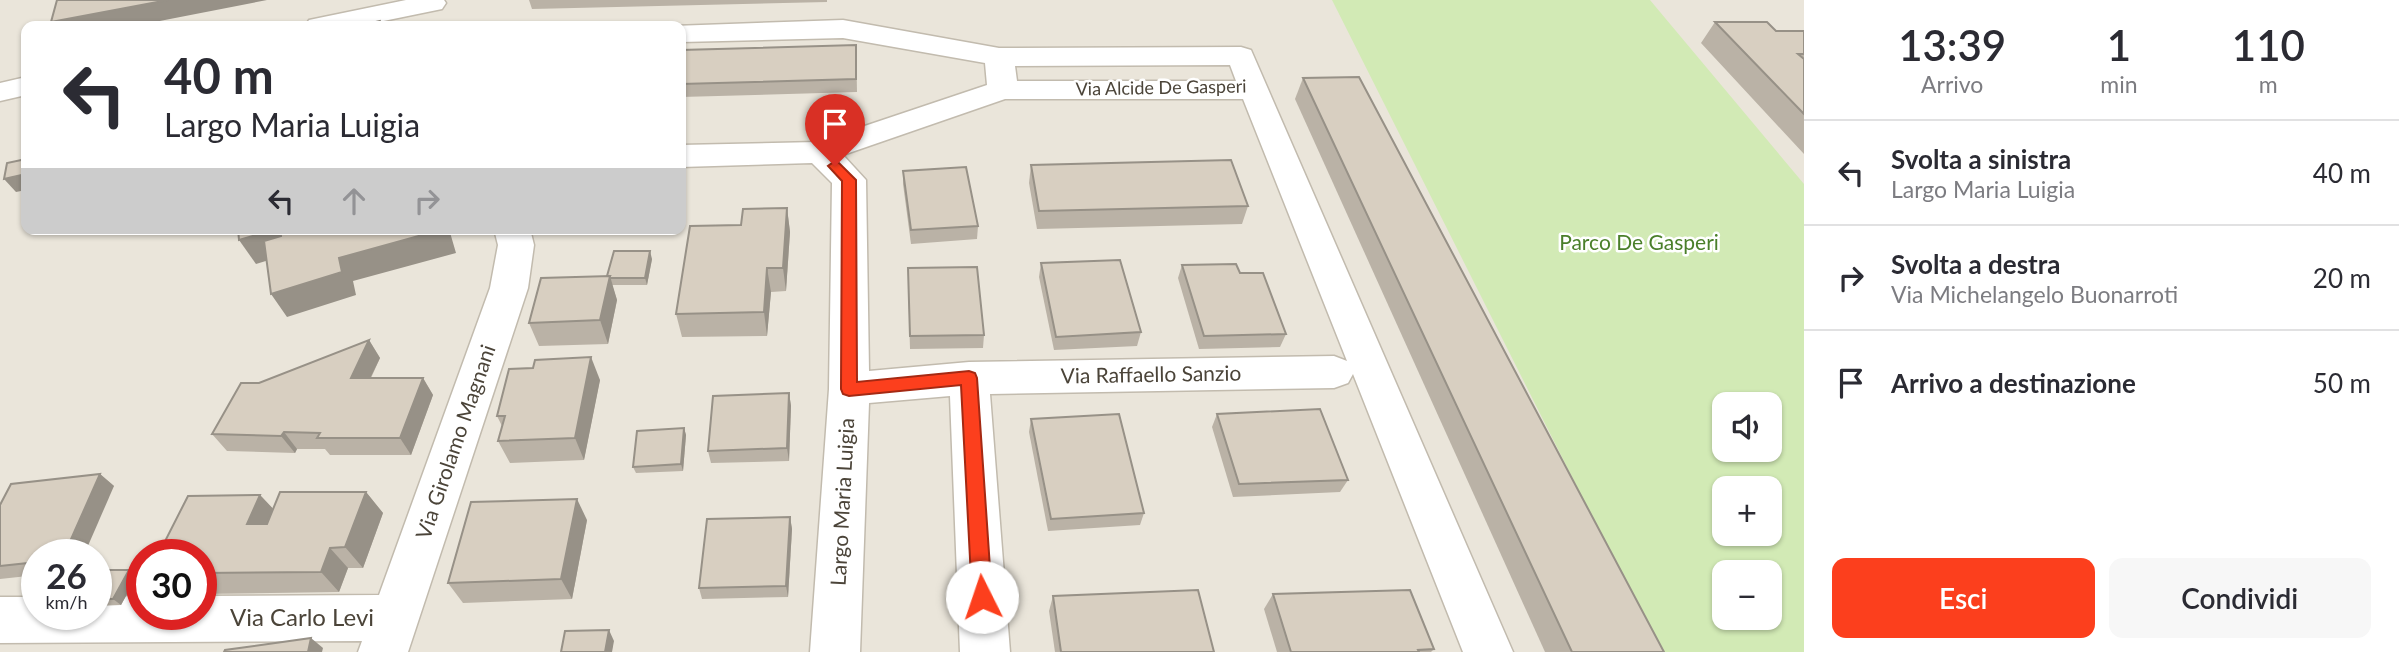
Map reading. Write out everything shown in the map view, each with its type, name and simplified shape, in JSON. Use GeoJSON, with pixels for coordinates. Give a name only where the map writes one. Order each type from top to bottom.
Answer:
{"type":"FeatureCollection","features":[{"type":"Feature","properties":{"kind":"street"},"geometry":{"type":"LineString","coordinates":[[355,21],[435,10]]}},
{"type":"Feature","properties":{"kind":"street","name":"Via Alcide De Gasperi"},"geometry":{"type":"LineString","coordinates":[[686,33],[843,29],[999,57],[1241,56],[1254,89],[1002,89],[820,152],[686,156]]}},
{"type":"Feature","properties":{"kind":"street"},"geometry":{"type":"LineString","coordinates":[[999,57],[1002,89]]}},
{"type":"Feature","properties":{"kind":"street"},"geometry":{"type":"LineString","coordinates":[[0,92],[21,87]]}},
{"type":"Feature","properties":{"kind":"street"},"geometry":{"type":"LineString","coordinates":[[1254,89],[1488,652]]}},
{"type":"Feature","properties":{"kind":"street"},"geometry":{"type":"LineString","coordinates":[[820,152],[849,180],[849,389]]}},
{"type":"Feature","properties":{"kind":"street","name":"Via Girolamo Magnani"},"geometry":{"type":"LineString","coordinates":[[389,635],[509,288],[516,245],[514,235]]}},
{"type":"Feature","properties":{"kind":"street","name":"Via Raffaello Sanzio"},"geometry":{"type":"LineString","coordinates":[[969,378],[1334,372]]}},
{"type":"Feature","properties":{"kind":"street"},"geometry":{"type":"LineString","coordinates":[[969,378],[985,652]]}},
{"type":"Feature","properties":{"kind":"street","name":"Largo Maria Luigia"},"geometry":{"type":"LineString","coordinates":[[835,652],[849,389],[969,378]]}},
{"type":"Feature","properties":{"kind":"street","name":"Via Carlo Levi"},"geometry":{"type":"LineString","coordinates":[[0,620],[389,635]]}},
{"type":"Feature","properties":{"kind":"shaded area"},"geometry":{"type":"Polygon","coordinates":[[[0,0],[1804,0],[1804,652],[0,652],[0,0]]]}},
{"type":"Feature","properties":{"kind":"green space","name":"Parco De Gasperi"},"geometry":{"type":"Polygon","coordinates":[[[1332,0],[1650,0],[1804,184],[1804,652],[1660,652],[1332,0]]]}},
{"type":"Feature","properties":{"kind":"building"},"geometry":{"type":"Polygon","coordinates":[[[57,0],[168,0],[56,21],[51,21],[57,0]]]}},
{"type":"Feature","properties":{"kind":"building"},"geometry":{"type":"Polygon","coordinates":[[[1715,22],[1767,22],[1776,31],[1804,31],[1804,54],[1798,54],[1804,59],[1804,114],[1715,22]]]}},
{"type":"Feature","properties":{"kind":"building"},"geometry":{"type":"Polygon","coordinates":[[[856,45],[856,79],[686,84],[686,50],[856,45]]]}},
{"type":"Feature","properties":{"kind":"building"},"geometry":{"type":"Polygon","coordinates":[[[1359,77],[1664,652],[1572,652],[1303,78],[1359,77]]]}},
{"type":"Feature","properties":{"kind":"building"},"geometry":{"type":"Polygon","coordinates":[[[21,160],[21,175],[4,179],[7,163],[21,160]]]}},
{"type":"Feature","properties":{"kind":"building"},"geometry":{"type":"Polygon","coordinates":[[[1231,160],[1248,206],[1039,211],[1031,165],[1231,160]]]}},
{"type":"Feature","properties":{"kind":"building"},"geometry":{"type":"Polygon","coordinates":[[[966,167],[978,226],[911,230],[903,171],[966,167]]]}},
{"type":"Feature","properties":{"kind":"building"},"geometry":{"type":"Polygon","coordinates":[[[787,208],[783,268],[767,268],[764,312],[676,314],[690,226],[741,225],[743,209],[787,208]]]}},
{"type":"Feature","properties":{"kind":"building"},"geometry":{"type":"Polygon","coordinates":[[[239,235],[256,235],[239,240],[239,235]]]}},
{"type":"Feature","properties":{"kind":"building"},"geometry":{"type":"Polygon","coordinates":[[[422,235],[339,258],[342,272],[271,294],[264,241],[281,236],[422,235]]]}},
{"type":"Feature","properties":{"kind":"building"},"geometry":{"type":"Polygon","coordinates":[[[614,251],[650,251],[645,278],[609,278],[610,276],[607,276],[614,251]]]}},
{"type":"Feature","properties":{"kind":"building"},"geometry":{"type":"Polygon","coordinates":[[[1120,260],[1141,332],[1056,337],[1041,263],[1120,260]]]}},
{"type":"Feature","properties":{"kind":"building"},"geometry":{"type":"Polygon","coordinates":[[[1236,264],[1240,273],[1263,273],[1286,334],[1204,336],[1182,265],[1236,264]]]}},
{"type":"Feature","properties":{"kind":"building"},"geometry":{"type":"Polygon","coordinates":[[[977,267],[984,335],[910,336],[908,268],[977,267]]]}},
{"type":"Feature","properties":{"kind":"building"},"geometry":{"type":"Polygon","coordinates":[[[610,276],[600,320],[529,323],[541,278],[610,276]]]}},
{"type":"Feature","properties":{"kind":"building"},"geometry":{"type":"Polygon","coordinates":[[[369,340],[351,378],[423,378],[400,438],[317,438],[320,433],[284,432],[281,436],[212,434],[241,383],[259,383],[369,340]]]}},
{"type":"Feature","properties":{"kind":"building"},"geometry":{"type":"Polygon","coordinates":[[[591,357],[575,438],[498,441],[505,416],[497,416],[509,369],[533,368],[535,360],[591,357]]]}},
{"type":"Feature","properties":{"kind":"building"},"geometry":{"type":"Polygon","coordinates":[[[789,393],[787,448],[708,451],[713,396],[789,393]]]}},
{"type":"Feature","properties":{"kind":"building"},"geometry":{"type":"Polygon","coordinates":[[[1320,409],[1348,480],[1239,484],[1217,414],[1320,409]]]}},
{"type":"Feature","properties":{"kind":"building"},"geometry":{"type":"Polygon","coordinates":[[[1119,414],[1144,513],[1051,519],[1031,419],[1119,414]]]}},
{"type":"Feature","properties":{"kind":"building"},"geometry":{"type":"Polygon","coordinates":[[[684,428],[681,464],[633,467],[637,431],[684,428]]]}},
{"type":"Feature","properties":{"kind":"building"},"geometry":{"type":"Polygon","coordinates":[[[100,474],[71,539],[21,539],[21,564],[0,566],[0,505],[11,484],[100,474]]]}},
{"type":"Feature","properties":{"kind":"building"},"geometry":{"type":"Polygon","coordinates":[[[280,492],[366,492],[345,547],[330,548],[321,572],[217,573],[217,539],[166,539],[188,496],[260,495],[247,524],[267,524],[280,492]]]}},
{"type":"Feature","properties":{"kind":"building"},"geometry":{"type":"Polygon","coordinates":[[[577,499],[561,579],[448,583],[471,502],[577,499]]]}},
{"type":"Feature","properties":{"kind":"building"},"geometry":{"type":"Polygon","coordinates":[[[790,517],[786,586],[699,588],[707,519],[790,517]]]}},
{"type":"Feature","properties":{"kind":"building"},"geometry":{"type":"Polygon","coordinates":[[[112,570],[126,570],[126,575],[113,599],[112,570]]]}},
{"type":"Feature","properties":{"kind":"building"},"geometry":{"type":"Polygon","coordinates":[[[1198,590],[1214,652],[1061,652],[1053,596],[1198,590]]]}},
{"type":"Feature","properties":{"kind":"building"},"geometry":{"type":"Polygon","coordinates":[[[1410,590],[1434,649],[1418,650],[1419,652],[1291,652],[1273,594],[1410,590]]]}},
{"type":"Feature","properties":{"kind":"building"},"geometry":{"type":"Polygon","coordinates":[[[609,630],[605,652],[561,652],[565,631],[609,630]]]}},
{"type":"Feature","properties":{"kind":"building"},"geometry":{"type":"Polygon","coordinates":[[[311,638],[308,652],[224,652],[225,650],[311,638]]]}},
{"type":"Feature","properties":{"kind":"route"},"geometry":{"type":"LineString","coordinates":[[835,166],[849,180],[849,389],[969,378],[982,597]]}}]}
